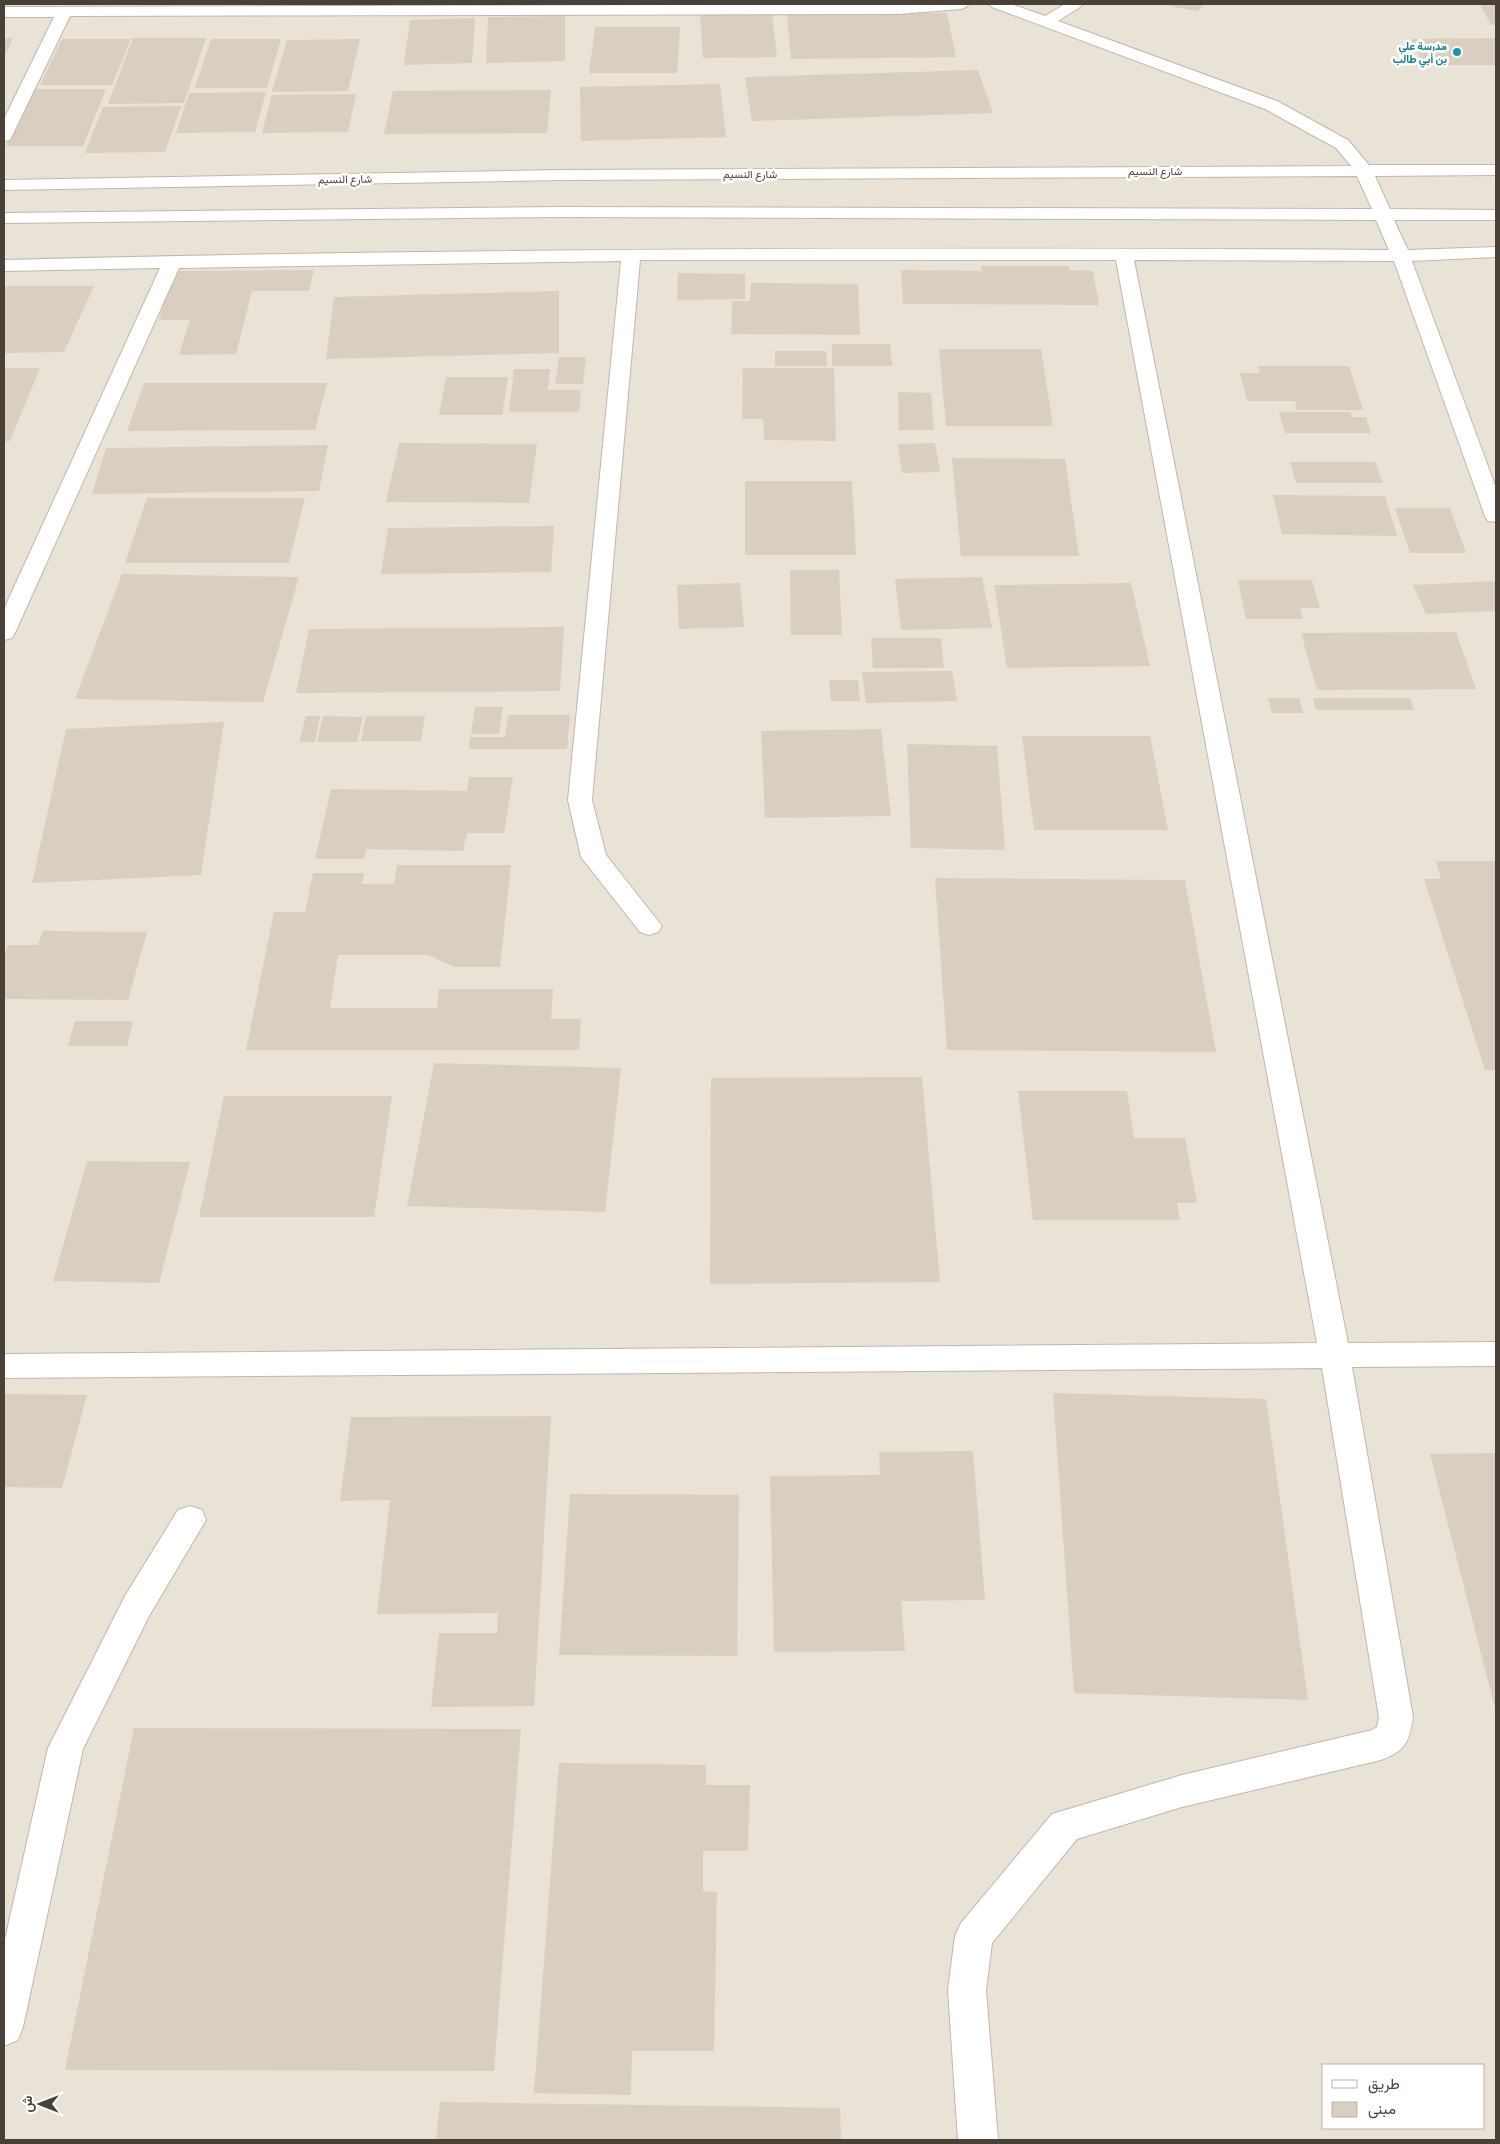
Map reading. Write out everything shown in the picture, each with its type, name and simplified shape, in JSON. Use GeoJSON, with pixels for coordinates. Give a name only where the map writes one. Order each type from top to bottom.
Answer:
{"type":"FeatureCollection","features":[{"type":"Feature","properties":{"kind":"street"},"geometry":{"type":"LineString","coordinates":[[4,12],[888,9],[961,4]]}},
{"type":"Feature","properties":{"kind":"street"},"geometry":{"type":"LineString","coordinates":[[997,4],[1271,105],[1342,144],[1363,169],[1401,256],[1496,516]]}},
{"type":"Feature","properties":{"kind":"street"},"geometry":{"type":"LineString","coordinates":[[1048,22],[1075,4]]}},
{"type":"Feature","properties":{"kind":"street"},"geometry":{"type":"LineString","coordinates":[[4,136],[64,12]]}},
{"type":"Feature","properties":{"kind":"street","name":"شارع النسيم"},"geometry":{"type":"LineString","coordinates":[[4,185],[562,175],[1363,169],[1496,170]]}},
{"type":"Feature","properties":{"kind":"street"},"geometry":{"type":"LineString","coordinates":[[4,218],[562,212],[1496,215]]}},
{"type":"Feature","properties":{"kind":"street"},"geometry":{"type":"LineString","coordinates":[[4,264],[631,255],[1124,254],[1401,256],[1496,252]]}},
{"type":"Feature","properties":{"kind":"street"},"geometry":{"type":"LineString","coordinates":[[978,2140],[967,1990],[974,1936],[1065,1826],[1182,1791],[1380,1744],[1393,1735],[1396,1717],[1335,1356],[1124,254]]}},
{"type":"Feature","properties":{"kind":"street"},"geometry":{"type":"LineString","coordinates":[[631,255],[580,800],[594,857],[649,926]]}},
{"type":"Feature","properties":{"kind":"street"},"geometry":{"type":"LineString","coordinates":[[4,633],[172,262]]}},
{"type":"Feature","properties":{"kind":"street"},"geometry":{"type":"LineString","coordinates":[[4,1366],[1496,1354]]}},
{"type":"Feature","properties":{"kind":"street"},"geometry":{"type":"LineString","coordinates":[[4,2027],[66,1748],[137,1606],[190,1520]]}},
{"type":"Feature","properties":{"kind":"shaded area"},"geometry":{"type":"Polygon","coordinates":[[[4,4],[1496,4],[1496,2140],[4,2140],[4,4]]]}},
{"type":"Feature","properties":{"kind":"building"},"geometry":{"type":"Polygon","coordinates":[[[475,4],[546,4],[546,6],[475,6],[475,4]]]}},
{"type":"Feature","properties":{"kind":"building"},"geometry":{"type":"Polygon","coordinates":[[[1171,4],[1205,4],[1197,11],[1169,6],[1171,4]]]}},
{"type":"Feature","properties":{"kind":"building"},"geometry":{"type":"Polygon","coordinates":[[[1480,4],[1496,4],[1496,25],[1491,25],[1480,4]]]}},
{"type":"Feature","properties":{"kind":"building"},"geometry":{"type":"Polygon","coordinates":[[[772,13],[777,57],[703,58],[700,14],[772,13]]]}},
{"type":"Feature","properties":{"kind":"building"},"geometry":{"type":"Polygon","coordinates":[[[947,13],[956,57],[791,59],[787,14],[947,13]]]}},
{"type":"Feature","properties":{"kind":"building"},"geometry":{"type":"Polygon","coordinates":[[[565,16],[565,61],[486,63],[488,17],[565,16]]]}},
{"type":"Feature","properties":{"kind":"building"},"geometry":{"type":"Polygon","coordinates":[[[475,18],[472,63],[404,65],[410,20],[475,18]]]}},
{"type":"Feature","properties":{"kind":"building"},"geometry":{"type":"Polygon","coordinates":[[[595,27],[680,27],[677,73],[589,73],[595,27]]]}},
{"type":"Feature","properties":{"kind":"building"},"geometry":{"type":"Polygon","coordinates":[[[4,38],[13,38],[4,57],[4,38]]]}},
{"type":"Feature","properties":{"kind":"building"},"geometry":{"type":"Polygon","coordinates":[[[133,38],[206,38],[184,103],[108,104],[133,38]]]}},
{"type":"Feature","properties":{"kind":"building","name":"مدرسة علي بن أبي طالب"},"geometry":{"type":"Polygon","coordinates":[[[1496,38],[1496,65],[1424,65],[1411,39],[1496,38]]]}},
{"type":"Feature","properties":{"kind":"building"},"geometry":{"type":"Polygon","coordinates":[[[62,39],[131,39],[112,85],[40,85],[62,39]]]}},
{"type":"Feature","properties":{"kind":"building"},"geometry":{"type":"Polygon","coordinates":[[[211,39],[281,39],[267,88],[195,88],[211,39]]]}},
{"type":"Feature","properties":{"kind":"building"},"geometry":{"type":"Polygon","coordinates":[[[360,39],[348,91],[272,92],[287,40],[360,39]]]}},
{"type":"Feature","properties":{"kind":"building"},"geometry":{"type":"Polygon","coordinates":[[[978,70],[993,113],[752,121],[745,77],[978,70]]]}},
{"type":"Feature","properties":{"kind":"building"},"geometry":{"type":"Polygon","coordinates":[[[720,84],[726,137],[581,141],[580,87],[720,84]]]}},
{"type":"Feature","properties":{"kind":"building"},"geometry":{"type":"Polygon","coordinates":[[[32,89],[106,89],[83,146],[6,146],[32,89]]]}},
{"type":"Feature","properties":{"kind":"building"},"geometry":{"type":"Polygon","coordinates":[[[551,90],[547,133],[384,134],[393,91],[551,90]]]}},
{"type":"Feature","properties":{"kind":"building"},"geometry":{"type":"Polygon","coordinates":[[[266,92],[255,132],[176,133],[189,93],[266,92]]]}},
{"type":"Feature","properties":{"kind":"building"},"geometry":{"type":"Polygon","coordinates":[[[356,94],[348,132],[262,133],[272,95],[356,94]]]}},
{"type":"Feature","properties":{"kind":"building"},"geometry":{"type":"Polygon","coordinates":[[[181,106],[165,152],[85,153],[103,107],[181,106]]]}},
{"type":"Feature","properties":{"kind":"building"},"geometry":{"type":"Polygon","coordinates":[[[981,266],[1069,266],[1070,270],[1093,271],[1099,305],[903,304],[901,270],[982,271],[981,266]]]}},
{"type":"Feature","properties":{"kind":"building"},"geometry":{"type":"Polygon","coordinates":[[[314,270],[309,291],[252,291],[236,354],[179,355],[190,320],[159,320],[173,271],[314,270]]]}},
{"type":"Feature","properties":{"kind":"building"},"geometry":{"type":"Polygon","coordinates":[[[678,273],[745,274],[745,299],[677,300],[678,273]]]}},
{"type":"Feature","properties":{"kind":"building"},"geometry":{"type":"Polygon","coordinates":[[[751,283],[858,284],[860,335],[731,334],[732,301],[750,301],[751,283]]]}},
{"type":"Feature","properties":{"kind":"building"},"geometry":{"type":"Polygon","coordinates":[[[4,286],[94,286],[64,352],[4,353],[4,286]]]}},
{"type":"Feature","properties":{"kind":"building"},"geometry":{"type":"Polygon","coordinates":[[[559,291],[559,353],[326,359],[334,297],[559,291]]]}},
{"type":"Feature","properties":{"kind":"building"},"geometry":{"type":"Polygon","coordinates":[[[832,344],[890,344],[892,366],[832,366],[832,344]]]}},
{"type":"Feature","properties":{"kind":"building"},"geometry":{"type":"Polygon","coordinates":[[[939,349],[1041,349],[1053,426],[946,426],[939,349]]]}},
{"type":"Feature","properties":{"kind":"building"},"geometry":{"type":"Polygon","coordinates":[[[775,351],[826,351],[827,366],[775,366],[775,351]]]}},
{"type":"Feature","properties":{"kind":"building"},"geometry":{"type":"Polygon","coordinates":[[[559,357],[586,357],[583,384],[555,384],[559,357]]]}},
{"type":"Feature","properties":{"kind":"building"},"geometry":{"type":"Polygon","coordinates":[[[1258,366],[1349,366],[1363,410],[1297,410],[1295,401],[1247,401],[1240,373],[1260,373],[1258,366]]]}},
{"type":"Feature","properties":{"kind":"building"},"geometry":{"type":"Polygon","coordinates":[[[4,368],[40,368],[10,441],[4,441],[4,368]]]}},
{"type":"Feature","properties":{"kind":"building"},"geometry":{"type":"Polygon","coordinates":[[[743,368],[834,368],[836,441],[764,440],[763,419],[742,419],[743,368]]]}},
{"type":"Feature","properties":{"kind":"building"},"geometry":{"type":"Polygon","coordinates":[[[514,369],[550,369],[548,390],[581,390],[579,412],[509,412],[514,369]]]}},
{"type":"Feature","properties":{"kind":"building"},"geometry":{"type":"Polygon","coordinates":[[[446,377],[508,377],[502,415],[439,415],[446,377]]]}},
{"type":"Feature","properties":{"kind":"building"},"geometry":{"type":"Polygon","coordinates":[[[144,383],[327,383],[315,430],[127,431],[144,383]]]}},
{"type":"Feature","properties":{"kind":"building"},"geometry":{"type":"Polygon","coordinates":[[[898,392],[931,393],[934,430],[899,430],[898,392]]]}},
{"type":"Feature","properties":{"kind":"building"},"geometry":{"type":"Polygon","coordinates":[[[1279,412],[1350,412],[1352,417],[1366,417],[1371,433],[1285,433],[1279,412]]]}},
{"type":"Feature","properties":{"kind":"building"},"geometry":{"type":"Polygon","coordinates":[[[399,443],[537,444],[529,503],[386,502],[399,443]]]}},
{"type":"Feature","properties":{"kind":"building"},"geometry":{"type":"Polygon","coordinates":[[[935,443],[940,472],[902,473],[898,444],[935,443]]]}},
{"type":"Feature","properties":{"kind":"building"},"geometry":{"type":"Polygon","coordinates":[[[328,445],[319,491],[92,494],[106,448],[328,445]]]}},
{"type":"Feature","properties":{"kind":"building"},"geometry":{"type":"Polygon","coordinates":[[[952,458],[1065,459],[1079,556],[961,556],[952,458]]]}},
{"type":"Feature","properties":{"kind":"building"},"geometry":{"type":"Polygon","coordinates":[[[1290,462],[1375,462],[1383,483],[1296,483],[1290,462]]]}},
{"type":"Feature","properties":{"kind":"building"},"geometry":{"type":"Polygon","coordinates":[[[745,481],[852,481],[856,555],[745,555],[745,481]]]}},
{"type":"Feature","properties":{"kind":"building"},"geometry":{"type":"Polygon","coordinates":[[[1273,495],[1385,496],[1397,536],[1282,534],[1273,495]]]}},
{"type":"Feature","properties":{"kind":"building"},"geometry":{"type":"Polygon","coordinates":[[[147,498],[305,498],[289,563],[125,563],[147,498]]]}},
{"type":"Feature","properties":{"kind":"building"},"geometry":{"type":"Polygon","coordinates":[[[1395,508],[1450,508],[1466,553],[1410,553],[1395,508]]]}},
{"type":"Feature","properties":{"kind":"building"},"geometry":{"type":"Polygon","coordinates":[[[554,526],[551,572],[381,574],[388,528],[554,526]]]}},
{"type":"Feature","properties":{"kind":"building"},"geometry":{"type":"Polygon","coordinates":[[[790,570],[839,570],[842,635],[791,635],[790,570]]]}},
{"type":"Feature","properties":{"kind":"building"},"geometry":{"type":"Polygon","coordinates":[[[122,574],[299,577],[263,702],[75,699],[122,574]]]}},
{"type":"Feature","properties":{"kind":"building"},"geometry":{"type":"Polygon","coordinates":[[[982,577],[992,628],[901,630],[895,579],[982,577]]]}},
{"type":"Feature","properties":{"kind":"building"},"geometry":{"type":"Polygon","coordinates":[[[1238,580],[1312,580],[1320,608],[1300,608],[1303,619],[1246,619],[1238,580]]]}},
{"type":"Feature","properties":{"kind":"building"},"geometry":{"type":"Polygon","coordinates":[[[1496,581],[1496,611],[1426,614],[1413,585],[1496,581]]]}},
{"type":"Feature","properties":{"kind":"building"},"geometry":{"type":"Polygon","coordinates":[[[740,583],[744,627],[679,629],[677,585],[740,583]]]}},
{"type":"Feature","properties":{"kind":"building"},"geometry":{"type":"Polygon","coordinates":[[[1131,583],[1150,666],[1007,668],[994,585],[1131,583]]]}},
{"type":"Feature","properties":{"kind":"building"},"geometry":{"type":"Polygon","coordinates":[[[564,627],[560,691],[296,693],[309,629],[564,627]]]}},
{"type":"Feature","properties":{"kind":"building"},"geometry":{"type":"Polygon","coordinates":[[[1456,632],[1476,689],[1317,690],[1301,633],[1456,632]]]}},
{"type":"Feature","properties":{"kind":"building"},"geometry":{"type":"Polygon","coordinates":[[[871,638],[941,638],[944,668],[873,668],[871,638]]]}},
{"type":"Feature","properties":{"kind":"building"},"geometry":{"type":"Polygon","coordinates":[[[952,671],[957,701],[866,703],[862,672],[952,671]]]}},
{"type":"Feature","properties":{"kind":"building"},"geometry":{"type":"Polygon","coordinates":[[[829,680],[858,680],[860,701],[831,701],[829,680]]]}},
{"type":"Feature","properties":{"kind":"building"},"geometry":{"type":"Polygon","coordinates":[[[1268,698],[1299,698],[1303,713],[1272,713],[1268,698]]]}},
{"type":"Feature","properties":{"kind":"building"},"geometry":{"type":"Polygon","coordinates":[[[1313,698],[1410,698],[1414,710],[1316,710],[1313,698]]]}},
{"type":"Feature","properties":{"kind":"building"},"geometry":{"type":"Polygon","coordinates":[[[475,707],[503,707],[499,734],[471,734],[475,707]]]}},
{"type":"Feature","properties":{"kind":"building"},"geometry":{"type":"Polygon","coordinates":[[[508,715],[570,715],[567,749],[469,749],[470,737],[505,737],[508,715]]]}},
{"type":"Feature","properties":{"kind":"building"},"geometry":{"type":"Polygon","coordinates":[[[306,716],[320,716],[315,742],[299,742],[306,716]]]}},
{"type":"Feature","properties":{"kind":"building"},"geometry":{"type":"Polygon","coordinates":[[[323,716],[363,717],[357,742],[317,742],[323,716]]]}},
{"type":"Feature","properties":{"kind":"building"},"geometry":{"type":"Polygon","coordinates":[[[366,716],[425,716],[421,741],[361,741],[366,716]]]}},
{"type":"Feature","properties":{"kind":"building"},"geometry":{"type":"Polygon","coordinates":[[[224,722],[201,875],[32,883],[66,729],[224,722]]]}},
{"type":"Feature","properties":{"kind":"building"},"geometry":{"type":"Polygon","coordinates":[[[881,729],[891,816],[765,818],[761,731],[881,729]]]}},
{"type":"Feature","properties":{"kind":"building"},"geometry":{"type":"Polygon","coordinates":[[[1022,736],[1150,736],[1168,830],[1034,830],[1022,736]]]}},
{"type":"Feature","properties":{"kind":"building"},"geometry":{"type":"Polygon","coordinates":[[[907,744],[997,746],[1005,850],[911,848],[907,744]]]}},
{"type":"Feature","properties":{"kind":"building"},"geometry":{"type":"Polygon","coordinates":[[[469,777],[513,777],[504,833],[467,833],[463,851],[366,849],[364,859],[315,859],[331,789],[467,791],[469,777]]]}},
{"type":"Feature","properties":{"kind":"building"},"geometry":{"type":"Polygon","coordinates":[[[1436,861],[1496,861],[1496,1070],[1485,1070],[1424,879],[1441,879],[1436,861]]]}},
{"type":"Feature","properties":{"kind":"building"},"geometry":{"type":"Polygon","coordinates":[[[397,865],[511,865],[500,967],[455,967],[428,955],[338,955],[330,1008],[437,1008],[439,989],[553,989],[551,1019],[581,1019],[579,1050],[246,1050],[274,912],[305,912],[313,873],[364,873],[362,884],[394,884],[397,865]]]}},
{"type":"Feature","properties":{"kind":"building"},"geometry":{"type":"Polygon","coordinates":[[[935,878],[1185,880],[1216,1052],[947,1050],[935,878]]]}},
{"type":"Feature","properties":{"kind":"building"},"geometry":{"type":"Polygon","coordinates":[[[43,931],[147,932],[128,1000],[4,999],[4,958],[8,945],[38,945],[43,931]]]}},
{"type":"Feature","properties":{"kind":"building"},"geometry":{"type":"Polygon","coordinates":[[[75,1021],[133,1021],[127,1046],[68,1046],[75,1021]]]}},
{"type":"Feature","properties":{"kind":"building"},"geometry":{"type":"Polygon","coordinates":[[[434,1063],[621,1068],[605,1212],[407,1206],[434,1063]]]}},
{"type":"Feature","properties":{"kind":"building"},"geometry":{"type":"Polygon","coordinates":[[[922,1077],[940,1282],[710,1284],[711,1078],[922,1077]]]}},
{"type":"Feature","properties":{"kind":"building"},"geometry":{"type":"Polygon","coordinates":[[[1018,1091],[1127,1091],[1134,1138],[1185,1138],[1197,1203],[1177,1203],[1180,1220],[1033,1220],[1018,1091]]]}},
{"type":"Feature","properties":{"kind":"building"},"geometry":{"type":"Polygon","coordinates":[[[224,1096],[392,1096],[374,1217],[199,1217],[224,1096]]]}},
{"type":"Feature","properties":{"kind":"building"},"geometry":{"type":"Polygon","coordinates":[[[87,1161],[190,1162],[159,1283],[53,1281],[87,1161]]]}},
{"type":"Feature","properties":{"kind":"building"},"geometry":{"type":"Polygon","coordinates":[[[1053,1393],[1266,1399],[1308,1700],[1074,1693],[1053,1393]]]}},
{"type":"Feature","properties":{"kind":"building"},"geometry":{"type":"Polygon","coordinates":[[[4,1394],[87,1395],[62,1488],[4,1487],[4,1394]]]}},
{"type":"Feature","properties":{"kind":"building"},"geometry":{"type":"Polygon","coordinates":[[[551,1416],[534,1706],[431,1707],[439,1633],[497,1633],[498,1613],[377,1614],[390,1500],[340,1501],[351,1417],[551,1416]]]}},
{"type":"Feature","properties":{"kind":"building"},"geometry":{"type":"Polygon","coordinates":[[[973,1451],[985,1600],[901,1601],[905,1651],[774,1652],[770,1476],[880,1475],[879,1452],[973,1451]]]}},
{"type":"Feature","properties":{"kind":"building"},"geometry":{"type":"Polygon","coordinates":[[[1496,1453],[1496,1712],[1430,1454],[1496,1453]]]}},
{"type":"Feature","properties":{"kind":"building"},"geometry":{"type":"Polygon","coordinates":[[[570,1494],[739,1495],[737,1656],[559,1655],[570,1494]]]}},
{"type":"Feature","properties":{"kind":"building"},"geometry":{"type":"Polygon","coordinates":[[[134,1728],[521,1729],[494,2071],[65,2070],[134,1728]]]}},
{"type":"Feature","properties":{"kind":"building"},"geometry":{"type":"Polygon","coordinates":[[[559,1763],[706,1765],[706,1785],[750,1785],[748,1851],[703,1851],[703,1891],[717,1892],[714,2051],[632,2051],[631,2095],[534,2093],[559,1763]]]}},
{"type":"Feature","properties":{"kind":"building"},"geometry":{"type":"Polygon","coordinates":[[[440,2102],[840,2108],[841,2140],[436,2140],[440,2102]]]}},
{"type":"Feature","properties":{"kind":"place","name":"مدرسة علي بن أبي طالب"},"geometry":{"type":"Point","coordinates":[1457,52]}}]}
